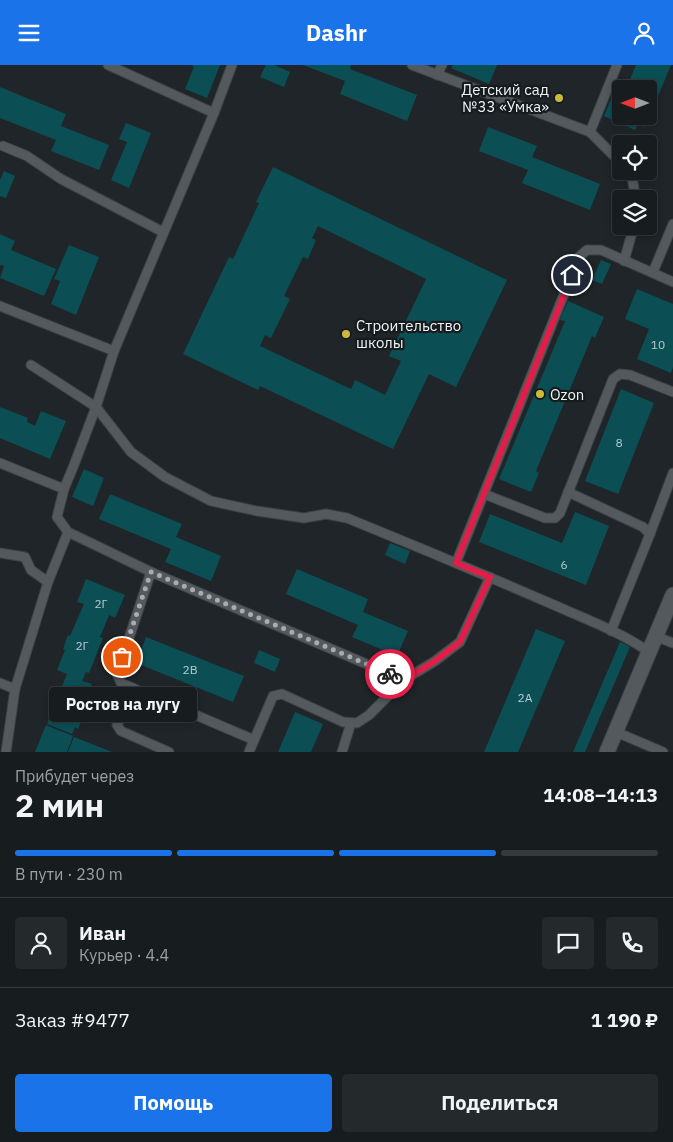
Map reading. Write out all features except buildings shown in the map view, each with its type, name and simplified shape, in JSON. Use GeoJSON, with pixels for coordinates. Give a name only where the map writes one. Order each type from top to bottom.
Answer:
{"type":"FeatureCollection","features":[{"type":"Feature","properties":{"kind":"street"},"geometry":{"type":"LineString","coordinates":[[607,752],[673,595]]}},
{"type":"Feature","properties":{"kind":"lane"},"geometry":{"type":"LineString","coordinates":[[108,65],[214,113]]}},
{"type":"Feature","properties":{"kind":"lane"},"geometry":{"type":"LineString","coordinates":[[232,65],[214,113],[114,351],[96,407],[64,489],[57,517],[68,532],[151,572],[404,680]]}},
{"type":"Feature","properties":{"kind":"lane"},"geometry":{"type":"LineString","coordinates":[[412,65],[590,132],[612,154]]}},
{"type":"Feature","properties":{"kind":"lane"},"geometry":{"type":"LineString","coordinates":[[437,75],[442,65]]}},
{"type":"Feature","properties":{"kind":"lane"},"geometry":{"type":"LineString","coordinates":[[590,132],[617,65]]}},
{"type":"Feature","properties":{"kind":"lane"},"geometry":{"type":"LineString","coordinates":[[3,145],[27,156],[61,179],[163,232]]}},
{"type":"Feature","properties":{"kind":"lane"},"geometry":{"type":"LineString","coordinates":[[653,272],[673,225]]}},
{"type":"Feature","properties":{"kind":"lane"},"geometry":{"type":"LineString","coordinates":[[624,261],[631,235]]}},
{"type":"Feature","properties":{"kind":"lane"},"geometry":{"type":"LineString","coordinates":[[456,563],[579,257],[587,250],[601,250],[673,281]]}},
{"type":"Feature","properties":{"kind":"lane"},"geometry":{"type":"LineString","coordinates":[[0,306],[114,351]]}},
{"type":"Feature","properties":{"kind":"lane"},"geometry":{"type":"LineString","coordinates":[[31,365],[96,407],[131,452],[165,477],[212,501],[304,518],[326,514],[347,518],[490,577],[638,643],[649,651]]}},
{"type":"Feature","properties":{"kind":"lane"},"geometry":{"type":"LineString","coordinates":[[484,494],[545,517],[554,518],[560,513],[613,379],[620,374],[630,375],[673,393]]}},
{"type":"Feature","properties":{"kind":"lane"},"geometry":{"type":"LineString","coordinates":[[0,463],[64,489]]}},
{"type":"Feature","properties":{"kind":"lane"},"geometry":{"type":"LineString","coordinates":[[611,631],[673,473]]}},
{"type":"Feature","properties":{"kind":"lane"},"geometry":{"type":"LineString","coordinates":[[568,492],[643,527],[650,534]]}},
{"type":"Feature","properties":{"kind":"lane"},"geometry":{"type":"LineString","coordinates":[[0,750],[6,752],[16,689],[48,582],[68,532]]}},
{"type":"Feature","properties":{"kind":"lane"},"geometry":{"type":"LineString","coordinates":[[0,553],[25,557],[31,570],[48,582]]}},
{"type":"Feature","properties":{"kind":"lane"},"geometry":{"type":"LineString","coordinates":[[151,572],[117,674],[121,683],[254,741]]}},
{"type":"Feature","properties":{"kind":"lane"},"geometry":{"type":"LineString","coordinates":[[249,752],[273,696],[282,694],[343,722],[357,723],[369,715],[404,680],[435,661],[460,642],[490,577]]}},
{"type":"Feature","properties":{"kind":"lane"},"geometry":{"type":"LineString","coordinates":[[655,636],[673,643]]}},
{"type":"Feature","properties":{"kind":"lane"},"geometry":{"type":"LineString","coordinates":[[0,683],[16,689]]}},
{"type":"Feature","properties":{"kind":"lane"},"geometry":{"type":"LineString","coordinates":[[133,688],[117,725],[121,731],[169,752]]}},
{"type":"Feature","properties":{"kind":"lane"},"geometry":{"type":"LineString","coordinates":[[342,752],[351,723]]}},
{"type":"Feature","properties":{"kind":"lane"},"geometry":{"type":"LineString","coordinates":[[616,732],[663,752]]}},
{"type":"Feature","properties":{"kind":"way so far"},"geometry":{"type":"LineString","coordinates":[[122,657],[151,572],[390,674]]}},
{"type":"Feature","properties":{"kind":"place","name":"Детский сад №33 «Умка»"},"geometry":{"type":"Point","coordinates":[559,98]}},
{"type":"Feature","properties":{"kind":"place","name":"Строительство школы"},"geometry":{"type":"Point","coordinates":[346,334]}},
{"type":"Feature","properties":{"kind":"place","name":"Ozon"},"geometry":{"type":"Point","coordinates":[540,394]}},
{"type":"Feature","properties":{"kind":"place","name":"Ростов на лугу"},"geometry":{"type":"Point","coordinates":[122,657]}},
{"type":"Feature","properties":{"kind":"route"},"geometry":{"type":"LineString","coordinates":[[390,674],[404,680],[435,661],[460,642],[490,577],[456,563],[572,275]]}}]}
